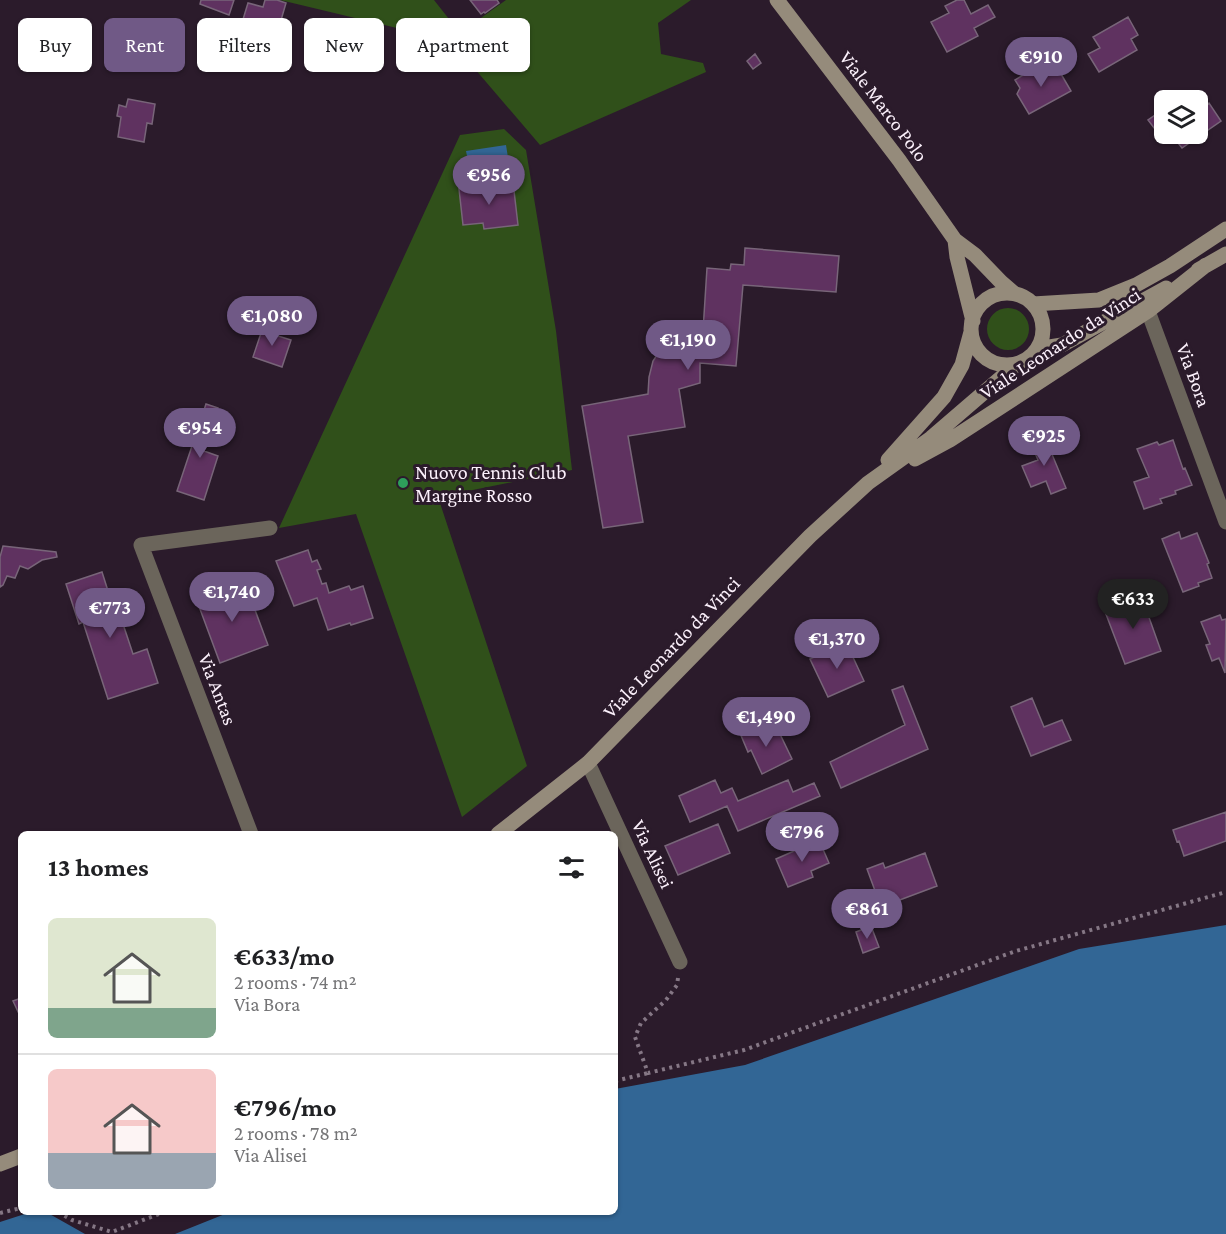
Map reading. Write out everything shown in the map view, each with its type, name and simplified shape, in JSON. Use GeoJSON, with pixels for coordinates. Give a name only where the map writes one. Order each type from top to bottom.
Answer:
{"type":"FeatureCollection","features":[{"type":"Feature","properties":{"kind":"main road","name":"Viale Marco Polo"},"geometry":{"type":"LineString","coordinates":[[777,0],[899,160],[955,240],[975,255],[1015,294]]}},
{"type":"Feature","properties":{"kind":"main road","name":"Viale Leonardo da Vinci"},"geometry":{"type":"LineString","coordinates":[[1034,304],[1099,300],[1136,285],[1226,230]]}},
{"type":"Feature","properties":{"kind":"main road","name":"Viale Marco Polo"},"geometry":{"type":"LineString","coordinates":[[955,240],[972,326]]}},
{"type":"Feature","properties":{"kind":"main road","name":"Viale Leonardo da Vinci"},"geometry":{"type":"LineString","coordinates":[[1037,349],[1062,345],[1226,254]]}},
{"type":"Feature","properties":{"kind":"main road","name":"Viale Leonardo da Vinci"},"geometry":{"type":"LineString","coordinates":[[868,483],[950,440],[1148,311],[1206,265]]}},
{"type":"Feature","properties":{"kind":"main road"},"geometry":{"type":"LineString","coordinates":[[999,294],[1015,294],[1034,304],[1039,312],[1043,334],[1037,349],[1029,358],[1017,364],[1006,365],[984,357],[976,347],[972,326],[977,310],[989,299],[999,294]]}},
{"type":"Feature","properties":{"kind":"main road","name":"Viale Leonardo da Vinci"},"geometry":{"type":"LineString","coordinates":[[502,831],[588,763],[810,536],[868,483],[944,397],[962,365],[972,326]]}},
{"type":"Feature","properties":{"kind":"main road","name":"Viale Leonardo da Vinci"},"geometry":{"type":"LineString","coordinates":[[868,483],[931,438],[1017,364]]}},
{"type":"Feature","properties":{"kind":"main road"},"geometry":{"type":"LineString","coordinates":[[0,1164],[18,1156]]}},
{"type":"Feature","properties":{"kind":"street","name":"Via Bora"},"geometry":{"type":"LineString","coordinates":[[1148,311],[1226,522]]}},
{"type":"Feature","properties":{"kind":"street","name":"Via Antas"},"geometry":{"type":"LineString","coordinates":[[250,831],[141,545],[270,528]]}},
{"type":"Feature","properties":{"kind":"street","name":"Via Alisei"},"geometry":{"type":"LineString","coordinates":[[588,763],[680,963]]}},
{"type":"Feature","properties":{"kind":"path"},"geometry":{"type":"LineString","coordinates":[[618,1080],[744,1050],[1016,951],[1226,892]]}},
{"type":"Feature","properties":{"kind":"path"},"geometry":{"type":"LineString","coordinates":[[648,1073],[635,1037],[641,1023],[666,1000],[677,985],[680,963]]}},
{"type":"Feature","properties":{"kind":"path"},"geometry":{"type":"LineString","coordinates":[[0,1213],[18,1209]]}},
{"type":"Feature","properties":{"kind":"path"},"geometry":{"type":"LineString","coordinates":[[63,1215],[72,1220],[112,1232],[156,1215]]}},
{"type":"Feature","properties":{"kind":"green space"},"geometry":{"type":"Polygon","coordinates":[[[280,0],[434,0],[448,18],[396,18],[396,28],[384,25],[384,18],[355,18],[280,0]]]}},
{"type":"Feature","properties":{"kind":"green space"},"geometry":{"type":"Polygon","coordinates":[[[506,0],[691,0],[658,23],[661,54],[703,63],[706,72],[540,145],[478,72],[530,72],[530,18],[481,18],[506,0]]]}},
{"type":"Feature","properties":{"kind":"green space","name":"Nuovo Tennis Club Margine Rosso"},"geometry":{"type":"Polygon","coordinates":[[[504,129],[526,150],[556,331],[572,470],[438,497],[527,766],[462,817],[356,514],[279,528],[460,135],[504,129]]]}},
{"type":"Feature","properties":{"kind":"green space"},"geometry":{"type":"Polygon","coordinates":[[[1008,308],[1023,314],[1029,329],[1023,344],[1008,350],[993,344],[987,329],[993,314],[1008,308]]]}},
{"type":"Feature","properties":{"kind":"water"},"geometry":{"type":"Polygon","coordinates":[[[506,145],[510,170],[471,176],[466,151],[506,145]]]}},
{"type":"Feature","properties":{"kind":"water"},"geometry":{"type":"Polygon","coordinates":[[[1226,925],[1226,1234],[175,1234],[222,1215],[618,1215],[618,1088],[745,1065],[1079,949],[1226,925]]]}},
{"type":"Feature","properties":{"kind":"water"},"geometry":{"type":"Polygon","coordinates":[[[22,1215],[51,1215],[85,1234],[0,1234],[0,1222],[22,1215]]]}},
{"type":"Feature","properties":{"kind":"building"},"geometry":{"type":"Polygon","coordinates":[[[201,0],[234,0],[229,15],[200,4],[201,0]]]}},
{"type":"Feature","properties":{"kind":"building"},"geometry":{"type":"Polygon","coordinates":[[[265,0],[286,3],[282,18],[243,18],[248,3],[263,7],[265,0]]]}},
{"type":"Feature","properties":{"kind":"building"},"geometry":{"type":"Polygon","coordinates":[[[470,0],[497,0],[499,3],[481,14],[470,0]]]}},
{"type":"Feature","properties":{"kind":"building"},"geometry":{"type":"Polygon","coordinates":[[[957,0],[964,0],[971,14],[988,5],[995,17],[974,28],[978,36],[947,52],[931,22],[949,13],[945,6],[957,0]]]}},
{"type":"Feature","properties":{"kind":"building"},"geometry":{"type":"Polygon","coordinates":[[[1128,17],[1138,35],[1131,39],[1137,50],[1099,72],[1088,54],[1100,48],[1093,37],[1128,17]]]}},
{"type":"Feature","properties":{"kind":"building"},"geometry":{"type":"Polygon","coordinates":[[[755,54],[761,63],[753,69],[747,61],[755,54]]]}},
{"type":"Feature","properties":{"kind":"building"},"geometry":{"type":"Polygon","coordinates":[[[1054,62],[1071,91],[1029,114],[1017,94],[1020,88],[1015,80],[1028,72],[1035,72],[1054,62]]]}},
{"type":"Feature","properties":{"kind":"building"},"geometry":{"type":"Polygon","coordinates":[[[128,99],[155,104],[152,124],[147,123],[144,142],[118,137],[121,117],[117,116],[119,105],[126,107],[128,99]]]}},
{"type":"Feature","properties":{"kind":"building"},"geometry":{"type":"Polygon","coordinates":[[[1209,103],[1221,121],[1208,130],[1209,103]]]}},
{"type":"Feature","properties":{"kind":"building"},"geometry":{"type":"Polygon","coordinates":[[[1154,116],[1154,128],[1148,120],[1154,116]]]}},
{"type":"Feature","properties":{"kind":"building"},"geometry":{"type":"Polygon","coordinates":[[[513,182],[518,225],[484,229],[483,223],[463,225],[459,189],[513,182]]]}},
{"type":"Feature","properties":{"kind":"building"},"geometry":{"type":"Polygon","coordinates":[[[745,248],[839,256],[836,292],[743,285],[736,366],[700,363],[700,383],[679,389],[685,427],[628,436],[643,522],[603,528],[582,406],[648,394],[649,377],[657,355],[677,337],[703,331],[707,268],[730,270],[731,264],[744,265],[745,248]]]}},
{"type":"Feature","properties":{"kind":"building"},"geometry":{"type":"Polygon","coordinates":[[[264,324],[277,329],[275,335],[291,340],[282,367],[253,357],[264,324]]]}},
{"type":"Feature","properties":{"kind":"building"},"geometry":{"type":"Polygon","coordinates":[[[206,404],[218,408],[204,451],[218,456],[204,500],[177,491],[206,404]]]}},
{"type":"Feature","properties":{"kind":"building"},"geometry":{"type":"Polygon","coordinates":[[[1044,435],[1066,488],[1051,494],[1046,481],[1031,487],[1022,466],[1038,460],[1030,441],[1044,435]]]}},
{"type":"Feature","properties":{"kind":"building"},"geometry":{"type":"Polygon","coordinates":[[[1173,440],[1183,469],[1185,468],[1192,485],[1175,491],[1176,494],[1160,499],[1162,503],[1144,509],[1134,482],[1149,477],[1137,449],[1157,442],[1159,445],[1173,440]]]}},
{"type":"Feature","properties":{"kind":"building"},"geometry":{"type":"Polygon","coordinates":[[[1179,532],[1181,539],[1197,533],[1209,563],[1207,564],[1212,578],[1183,592],[1162,539],[1179,532]]]}},
{"type":"Feature","properties":{"kind":"building"},"geometry":{"type":"Polygon","coordinates":[[[3,546],[56,552],[57,557],[42,560],[28,569],[20,566],[15,578],[7,576],[0,587],[0,557],[3,546]]]}},
{"type":"Feature","properties":{"kind":"building"},"geometry":{"type":"Polygon","coordinates":[[[308,550],[312,562],[317,560],[321,569],[317,570],[322,584],[326,583],[329,593],[349,586],[351,590],[363,586],[373,618],[328,630],[317,598],[294,606],[276,561],[308,550]]]}},
{"type":"Feature","properties":{"kind":"building"},"geometry":{"type":"Polygon","coordinates":[[[102,572],[115,613],[119,612],[133,654],[147,649],[158,683],[108,699],[83,622],[79,624],[66,584],[102,572]]]}},
{"type":"Feature","properties":{"kind":"building"},"geometry":{"type":"Polygon","coordinates":[[[245,583],[268,645],[220,663],[197,601],[245,583]]]}},
{"type":"Feature","properties":{"kind":"building"},"geometry":{"type":"Polygon","coordinates":[[[1141,595],[1161,651],[1125,664],[1104,609],[1141,595]]]}},
{"type":"Feature","properties":{"kind":"building"},"geometry":{"type":"Polygon","coordinates":[[[1220,615],[1222,620],[1226,619],[1225,673],[1219,658],[1212,661],[1206,645],[1210,644],[1201,622],[1220,615]]]}},
{"type":"Feature","properties":{"kind":"building"},"geometry":{"type":"Polygon","coordinates":[[[846,642],[864,681],[828,697],[810,659],[846,642]]]}},
{"type":"Feature","properties":{"kind":"building"},"geometry":{"type":"Polygon","coordinates":[[[903,686],[928,749],[841,788],[830,762],[905,725],[892,690],[903,686]]]}},
{"type":"Feature","properties":{"kind":"building"},"geometry":{"type":"Polygon","coordinates":[[[1032,698],[1044,727],[1062,720],[1071,740],[1031,756],[1011,707],[1032,698]]]}},
{"type":"Feature","properties":{"kind":"building"},"geometry":{"type":"Polygon","coordinates":[[[760,723],[765,734],[777,728],[792,759],[762,774],[751,750],[748,752],[740,733],[760,723]]]}},
{"type":"Feature","properties":{"kind":"building"},"geometry":{"type":"Polygon","coordinates":[[[715,780],[721,793],[732,788],[738,801],[788,780],[793,792],[814,783],[820,796],[738,831],[727,806],[690,822],[679,796],[715,780]]]}},
{"type":"Feature","properties":{"kind":"building"},"geometry":{"type":"Polygon","coordinates":[[[1226,812],[1226,841],[1184,856],[1173,830],[1226,812]]]}},
{"type":"Feature","properties":{"kind":"building"},"geometry":{"type":"Polygon","coordinates":[[[718,824],[730,853],[678,875],[665,846],[718,824]]]}},
{"type":"Feature","properties":{"kind":"building"},"geometry":{"type":"Polygon","coordinates":[[[819,840],[829,863],[811,871],[813,877],[788,887],[776,859],[819,840]]]}},
{"type":"Feature","properties":{"kind":"building"},"geometry":{"type":"Polygon","coordinates":[[[925,853],[937,886],[881,907],[867,869],[883,863],[885,868],[925,853]]]}},
{"type":"Feature","properties":{"kind":"building"},"geometry":{"type":"Polygon","coordinates":[[[871,926],[879,947],[863,953],[856,932],[871,926]]]}},
{"type":"Feature","properties":{"kind":"building"},"geometry":{"type":"Polygon","coordinates":[[[18,999],[18,1012],[13,1001],[18,999]]]}},
{"type":"Feature","properties":{"kind":"place","name":"Nuovo Tennis Club Margine Rosso"},"geometry":{"type":"Point","coordinates":[403,483]}}]}
